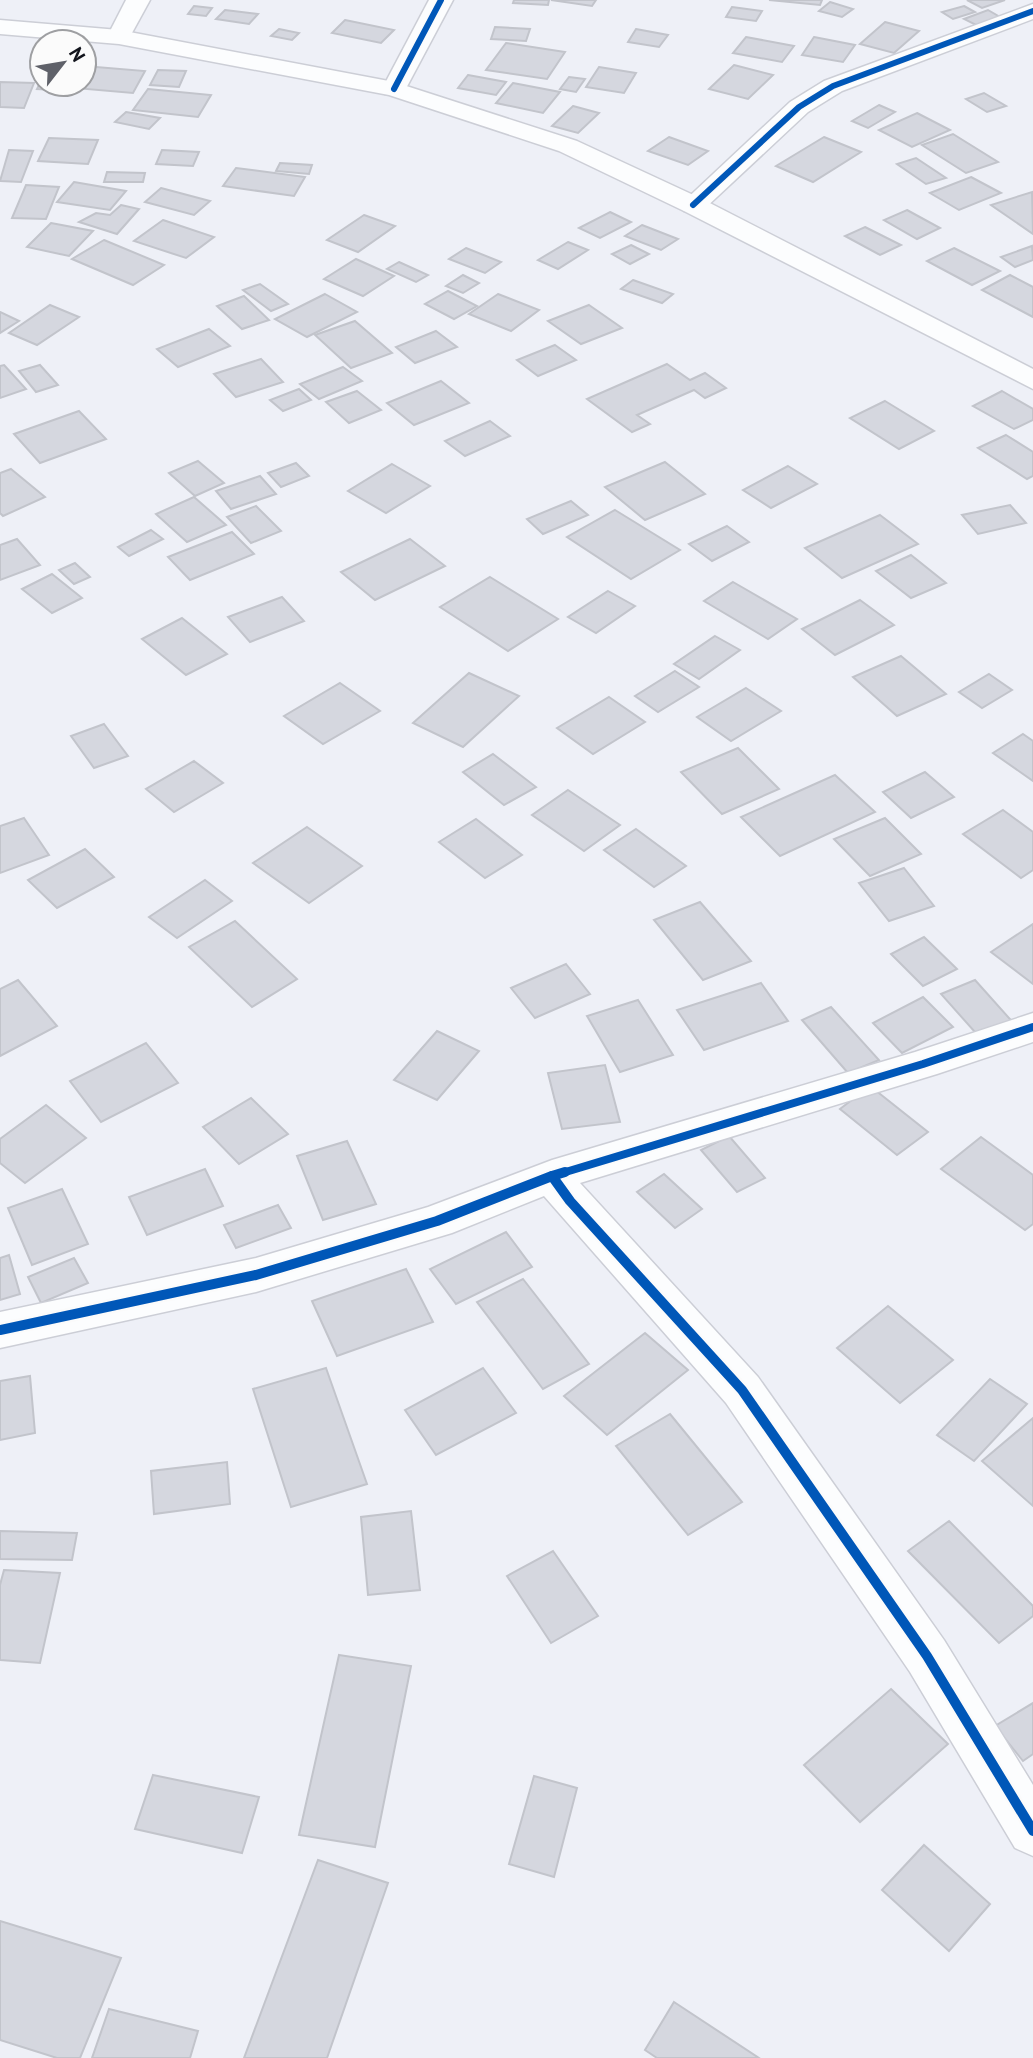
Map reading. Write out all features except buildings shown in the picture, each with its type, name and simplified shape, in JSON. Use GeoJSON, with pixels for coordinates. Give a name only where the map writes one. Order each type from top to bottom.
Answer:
{"type":"FeatureCollection","features":[{"type":"Feature","properties":{"kind":"street"},"geometry":{"type":"LineString","coordinates":[[119,37],[138,0]]}},
{"type":"Feature","properties":{"kind":"street"},"geometry":{"type":"LineString","coordinates":[[394,89],[441,0]]}},
{"type":"Feature","properties":{"kind":"street"},"geometry":{"type":"LineString","coordinates":[[693,205],[799,107],[833,86],[1033,11]]}},
{"type":"Feature","properties":{"kind":"street"},"geometry":{"type":"LineString","coordinates":[[0,27],[119,37],[394,89],[568,146],[693,205],[1033,380]]}},
{"type":"Feature","properties":{"kind":"street"},"geometry":{"type":"LineString","coordinates":[[0,1330],[256,1275],[437,1221],[552,1176],[923,1064],[1033,1027]]}},
{"type":"Feature","properties":{"kind":"street"},"geometry":{"type":"LineString","coordinates":[[552,1176],[570,1201],[742,1390],[927,1656],[1033,1830]]}},
{"type":"Feature","properties":{"kind":"cycle path"},"geometry":{"type":"LineString","coordinates":[[394,89],[441,0]]}},
{"type":"Feature","properties":{"kind":"cycle path"},"geometry":{"type":"LineString","coordinates":[[693,205],[799,107],[833,86],[1033,11]]}},
{"type":"Feature","properties":{"kind":"cycle path"},"geometry":{"type":"LineString","coordinates":[[1033,1027],[923,1064],[552,1176],[570,1201],[742,1390],[927,1656],[1033,1831]]}},
{"type":"Feature","properties":{"kind":"cycle path"},"geometry":{"type":"LineString","coordinates":[[0,1330],[256,1275],[437,1221],[552,1176]]}}]}
